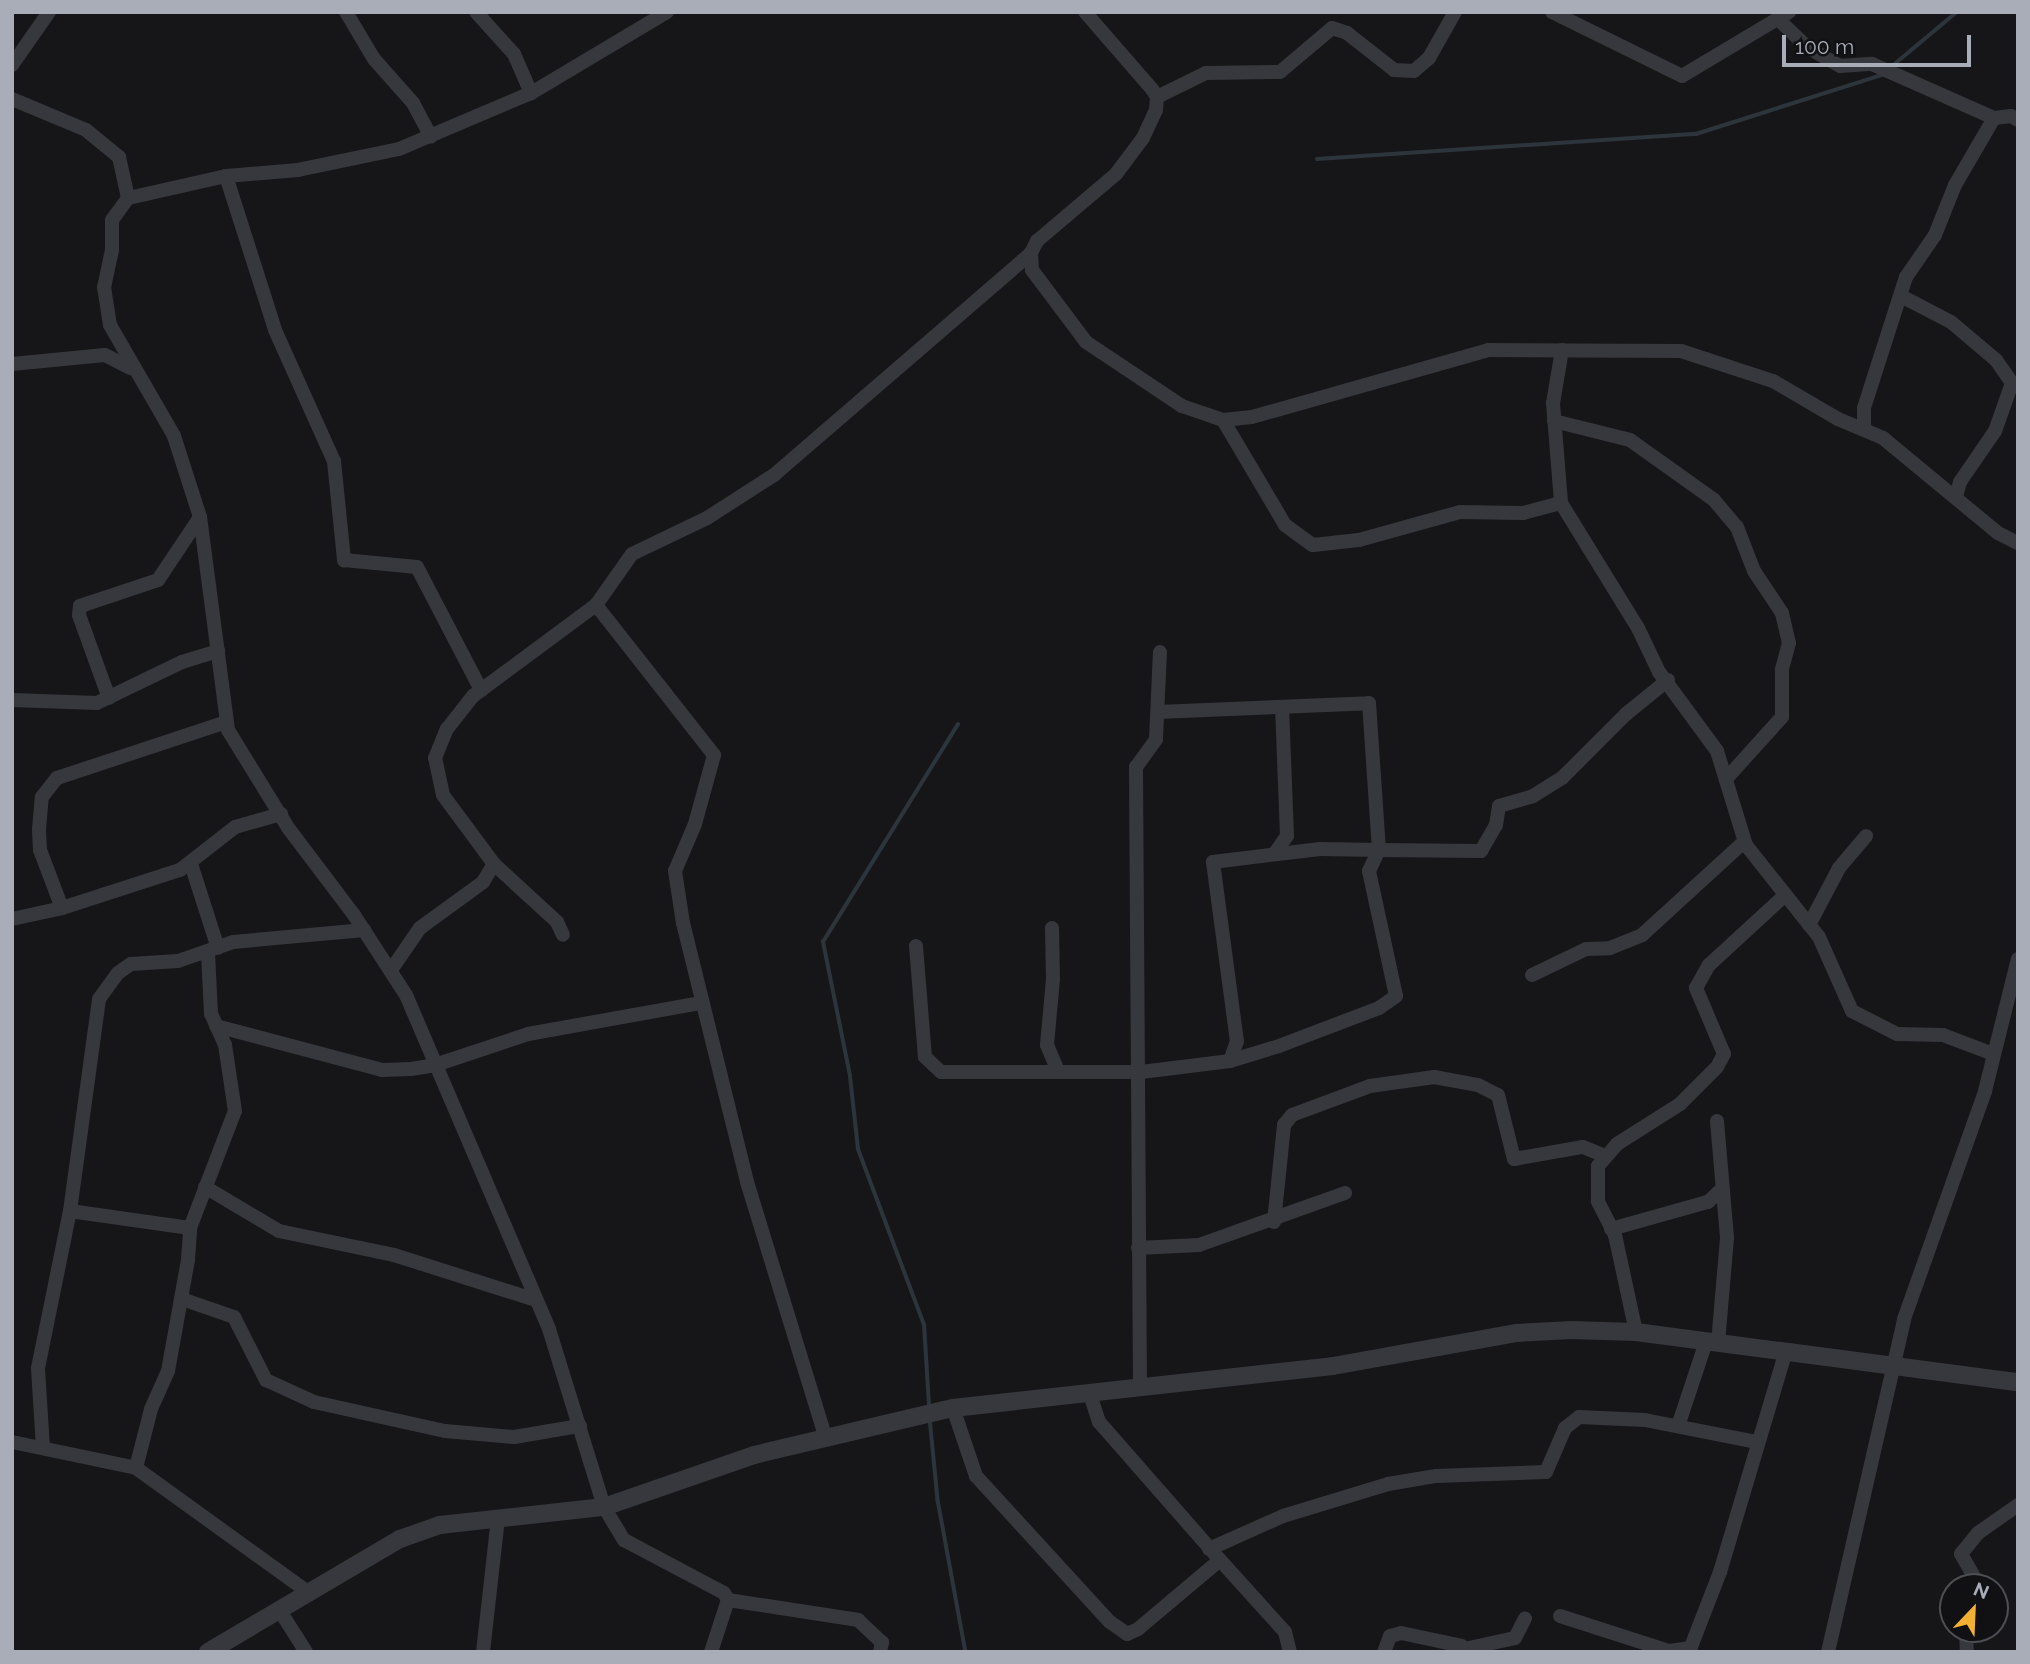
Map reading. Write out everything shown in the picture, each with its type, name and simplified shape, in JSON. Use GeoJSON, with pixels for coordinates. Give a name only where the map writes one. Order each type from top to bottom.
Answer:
{"type":"FeatureCollection","features":[{"type":"Feature","properties":{"kind":"street"},"geometry":{"type":"LineString","coordinates":[[12,65],[49,12]]}},
{"type":"Feature","properties":{"kind":"street"},"geometry":{"type":"LineString","coordinates":[[346,12],[374,59],[413,103],[431,137]]}},
{"type":"Feature","properties":{"kind":"street"},"geometry":{"type":"LineString","coordinates":[[476,12],[514,54],[531,93]]}},
{"type":"Feature","properties":{"kind":"street"},"geometry":{"type":"LineString","coordinates":[[1085,12],[1157,97]]}},
{"type":"Feature","properties":{"kind":"street"},"geometry":{"type":"LineString","coordinates":[[563,935],[556,922],[494,864],[443,794],[435,758],[447,729],[481,690],[596,605],[632,554],[707,518],[774,475],[1031,253],[1045,232],[1116,174],[1143,138],[1157,97],[1206,73],[1280,72],[1332,28],[1348,33],[1394,70],[1414,71],[1429,58],[1455,12]]}},
{"type":"Feature","properties":{"kind":"street"},"geometry":{"type":"LineString","coordinates":[[1552,12],[1682,76],[1784,16],[1807,47],[1840,66],[1887,71],[1994,118],[2011,116],[2018,120]]}},
{"type":"Feature","properties":{"kind":"street"},"geometry":{"type":"LineString","coordinates":[[128,198],[226,176],[298,170],[400,149],[531,93],[666,13]]}},
{"type":"Feature","properties":{"kind":"street"},"geometry":{"type":"LineString","coordinates":[[12,99],[86,130],[119,157],[129,202],[112,220],[112,250],[104,287],[110,325],[174,436],[200,517],[226,722],[237,749],[391,970],[536,1300],[580,1426],[604,1507],[624,1540],[724,1593],[728,1600],[711,1652]]}},
{"type":"Feature","properties":{"kind":"street"},"geometry":{"type":"LineString","coordinates":[[1864,429],[1864,408],[1906,277],[1935,235],[1955,185],[1994,118]]}},
{"type":"Feature","properties":{"kind":"street"},"geometry":{"type":"LineString","coordinates":[[226,176],[275,330],[334,461],[344,560],[418,567],[481,690]]}},
{"type":"Feature","properties":{"kind":"street"},"geometry":{"type":"LineString","coordinates":[[1031,253],[1032,270],[1086,342],[1182,406],[1223,420],[1252,417],[1488,350],[1681,351],[1773,381],[1838,419],[1883,439],[1998,533],[2018,543]]}},
{"type":"Feature","properties":{"kind":"street"},"geometry":{"type":"LineString","coordinates":[[1901,296],[1951,322],[1996,360],[2012,383],[1995,431],[1960,482],[1956,497]]}},
{"type":"Feature","properties":{"kind":"street"},"geometry":{"type":"LineString","coordinates":[[1562,350],[1554,421],[1561,503],[1668,680],[1708,735],[1726,779],[1744,842],[1826,949],[1841,994],[1852,1012],[1897,1034],[1943,1034],[1993,1054]]}},
{"type":"Feature","properties":{"kind":"street"},"geometry":{"type":"LineString","coordinates":[[12,364],[105,355],[138,373]]}},
{"type":"Feature","properties":{"kind":"street"},"geometry":{"type":"LineString","coordinates":[[1223,420],[1285,525],[1313,545],[1359,540],[1460,512],[1523,513],[1561,503]]}},
{"type":"Feature","properties":{"kind":"street"},"geometry":{"type":"LineString","coordinates":[[1554,421],[1630,440],[1714,500],[1737,527],[1754,571],[1782,613],[1789,643],[1782,670],[1782,717],[1726,779]]}},
{"type":"Feature","properties":{"kind":"street"},"geometry":{"type":"LineString","coordinates":[[109,698],[79,610],[158,580],[200,517]]}},
{"type":"Feature","properties":{"kind":"street"},"geometry":{"type":"LineString","coordinates":[[596,605],[714,755],[695,824],[675,872],[701,1003],[747,1182],[825,1436]]}},
{"type":"Feature","properties":{"kind":"street"},"geometry":{"type":"LineString","coordinates":[[12,699],[82,704],[109,698],[181,662],[218,651]]}},
{"type":"Feature","properties":{"kind":"street"},"geometry":{"type":"LineString","coordinates":[[1140,1388],[1138,1248],[1141,1072],[1134,887],[1136,766],[1156,739],[1160,652]]}},
{"type":"Feature","properties":{"kind":"street"},"geometry":{"type":"LineString","coordinates":[[1230,1061],[1237,1041],[1213,862],[1275,853],[1481,851],[1496,825],[1499,806],[1533,796],[1562,778],[1626,714],[1668,680]]}},
{"type":"Feature","properties":{"kind":"street"},"geometry":{"type":"LineString","coordinates":[[916,946],[925,1057],[932,1067],[942,1072],[1057,1069],[1141,1072],[1230,1061],[1392,1002],[1395,988],[1377,921],[1369,871],[1379,850],[1370,703],[1158,712]]}},
{"type":"Feature","properties":{"kind":"street"},"geometry":{"type":"LineString","coordinates":[[1275,853],[1287,836],[1282,707]]}},
{"type":"Feature","properties":{"kind":"street"},"geometry":{"type":"LineString","coordinates":[[62,908],[40,850],[39,829],[43,797],[57,778],[226,722]]}},
{"type":"Feature","properties":{"kind":"street"},"geometry":{"type":"LineString","coordinates":[[12,919],[62,908],[191,864],[235,827],[281,814]]}},
{"type":"Feature","properties":{"kind":"street"},"geometry":{"type":"LineString","coordinates":[[1810,925],[1839,868],[1866,836]]}},
{"type":"Feature","properties":{"kind":"street"},"geometry":{"type":"LineString","coordinates":[[1532,975],[1586,949],[1636,939],[1744,842]]}},
{"type":"Feature","properties":{"kind":"street"},"geometry":{"type":"LineString","coordinates":[[136,1468],[151,1409],[168,1371],[182,1300],[190,1228],[235,1111],[225,1045],[211,1014],[213,950],[191,864]]}},
{"type":"Feature","properties":{"kind":"street"},"geometry":{"type":"LineString","coordinates":[[391,970],[420,928],[483,882],[494,864]]}},
{"type":"Feature","properties":{"kind":"street"},"geometry":{"type":"LineString","coordinates":[[1636,1332],[1611,1229],[1598,1201],[1598,1166],[1603,1155],[1680,1104],[1717,1067],[1724,1054],[1696,988],[1709,965],[1785,895]]}},
{"type":"Feature","properties":{"kind":"street"},"geometry":{"type":"LineString","coordinates":[[44,1448],[38,1368],[70,1211],[99,999],[122,968],[213,950],[364,929]]}},
{"type":"Feature","properties":{"kind":"street"},"geometry":{"type":"LineString","coordinates":[[1052,929],[1053,979],[1047,1045],[1057,1069]]}},
{"type":"Feature","properties":{"kind":"street"},"geometry":{"type":"LineString","coordinates":[[1828,1652],[1897,1365],[1904,1319],[1985,1091],[2018,959]]}},
{"type":"Feature","properties":{"kind":"street"},"geometry":{"type":"LineString","coordinates":[[216,1026],[382,1070],[435,1065],[528,1034],[701,1003]]}},
{"type":"Feature","properties":{"kind":"street"},"geometry":{"type":"LineString","coordinates":[[1274,1222],[1284,1125],[1292,1115],[1370,1086],[1434,1077],[1478,1085],[1498,1095],[1514,1159],[1583,1147],[1603,1155]]}},
{"type":"Feature","properties":{"kind":"street"},"geometry":{"type":"LineString","coordinates":[[1678,1426],[1712,1343],[1727,1238],[1717,1121]]}},
{"type":"Feature","properties":{"kind":"street"},"geometry":{"type":"LineString","coordinates":[[205,1187],[279,1231],[394,1255],[536,1300]]}},
{"type":"Feature","properties":{"kind":"street"},"geometry":{"type":"LineString","coordinates":[[1611,1229],[1708,1202],[1721,1190]]}},
{"type":"Feature","properties":{"kind":"street"},"geometry":{"type":"LineString","coordinates":[[1138,1248],[1199,1245],[1274,1222],[1345,1193]]}},
{"type":"Feature","properties":{"kind":"street"},"geometry":{"type":"LineString","coordinates":[[70,1211],[190,1228]]}},
{"type":"Feature","properties":{"kind":"street"},"geometry":{"type":"LineString","coordinates":[[182,1300],[234,1317],[266,1380],[314,1402],[378,1413],[445,1431],[513,1437],[580,1426]]}},
{"type":"Feature","properties":{"kind":"street"},"geometry":{"type":"LineString","coordinates":[[208,1652],[400,1539],[440,1525],[604,1507],[754,1455],[947,1409],[1333,1366],[1517,1333],[1636,1332],[2018,1382]]}},
{"type":"Feature","properties":{"kind":"street"},"geometry":{"type":"LineString","coordinates":[[1560,1616],[1669,1651],[1690,1650],[1720,1572],[1756,1442],[1786,1352]]}},
{"type":"Feature","properties":{"kind":"street"},"geometry":{"type":"LineString","coordinates":[[1090,1394],[1098,1422],[1285,1632],[1290,1652]]}},
{"type":"Feature","properties":{"kind":"street"},"geometry":{"type":"LineString","coordinates":[[947,1409],[976,1476],[1120,1631],[1138,1629],[1220,1560]]}},
{"type":"Feature","properties":{"kind":"street"},"geometry":{"type":"LineString","coordinates":[[1209,1549],[1283,1516],[1388,1484],[1436,1476],[1546,1472],[1565,1428],[1579,1417],[1678,1426],[1756,1442]]}},
{"type":"Feature","properties":{"kind":"street"},"geometry":{"type":"LineString","coordinates":[[12,1442],[136,1468],[309,1593]]}},
{"type":"Feature","properties":{"kind":"street"},"geometry":{"type":"LineString","coordinates":[[1972,1573],[1961,1554],[1978,1533],[2018,1505]]}},
{"type":"Feature","properties":{"kind":"street"},"geometry":{"type":"LineString","coordinates":[[483,1652],[498,1519]]}},
{"type":"Feature","properties":{"kind":"street"},"geometry":{"type":"LineString","coordinates":[[728,1600],[858,1620],[882,1642],[880,1652]]}},
{"type":"Feature","properties":{"kind":"street"},"geometry":{"type":"LineString","coordinates":[[280,1611],[306,1652]]}},
{"type":"Feature","properties":{"kind":"street"},"geometry":{"type":"LineString","coordinates":[[1384,1652],[1390,1636],[1401,1633],[1458,1649],[1515,1638],[1525,1618]]}},
{"type":"Feature","properties":{"kind":"waterway"},"geometry":{"type":"LineString","coordinates":[[1891,67],[1957,12]]}},
{"type":"Feature","properties":{"kind":"waterway"},"geometry":{"type":"LineString","coordinates":[[1317,159],[1696,134],[1882,75]]}},
{"type":"Feature","properties":{"kind":"waterway"},"geometry":{"type":"LineString","coordinates":[[929,1406],[924,1325],[858,1149],[850,1076],[823,942],[958,724]]}},
{"type":"Feature","properties":{"kind":"waterway"},"geometry":{"type":"LineString","coordinates":[[930,1418],[938,1500],[966,1652]]}}]}
